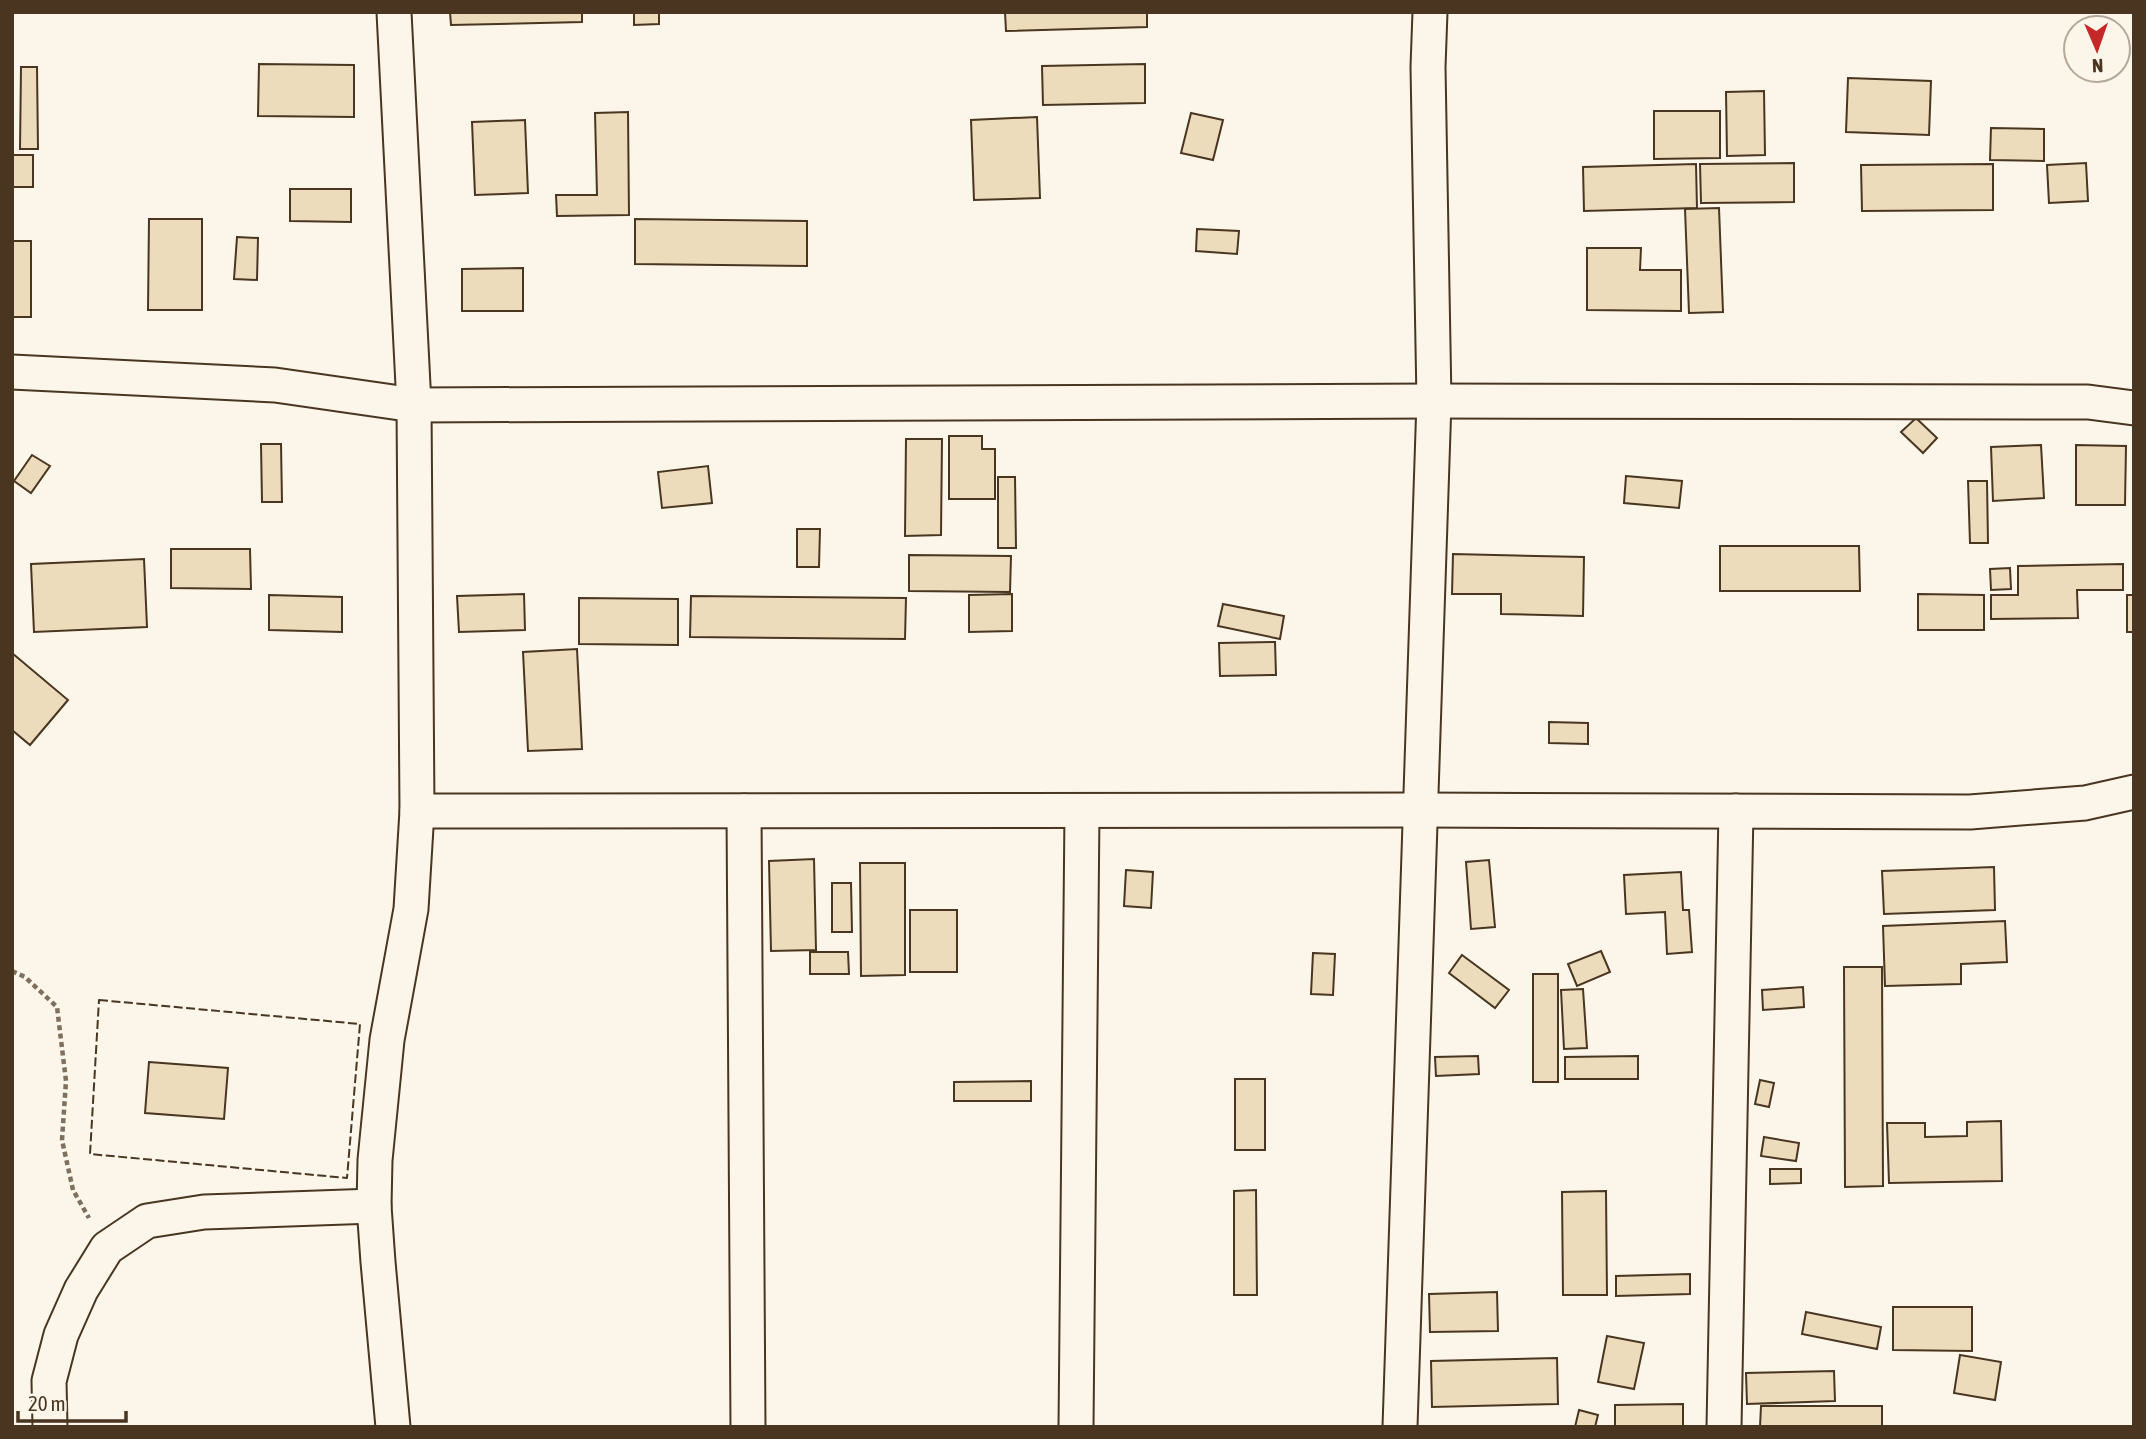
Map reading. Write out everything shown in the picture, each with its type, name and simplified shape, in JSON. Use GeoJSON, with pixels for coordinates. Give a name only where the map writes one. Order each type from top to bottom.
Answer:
{"type":"FeatureCollection","features":[{"type":"Feature","properties":{"kind":"street"},"geometry":{"type":"LineString","coordinates":[[393,1427],[374,1206],[375,1160],[387,1040],[411,909],[417,811],[414,405],[394,12]]}},
{"type":"Feature","properties":{"kind":"street"},"geometry":{"type":"LineString","coordinates":[[1400,1427],[1433,401],[1428,67],[1430,12]]}},
{"type":"Feature","properties":{"kind":"street"},"geometry":{"type":"LineString","coordinates":[[12,372],[275,386],[414,405],[1433,401],[2074,402],[2134,408]]}},
{"type":"Feature","properties":{"kind":"street"},"geometry":{"type":"LineString","coordinates":[[417,811],[1970,812],[2085,803],[2134,792]]}},
{"type":"Feature","properties":{"kind":"street"},"geometry":{"type":"LineString","coordinates":[[744,811],[748,1427]]}},
{"type":"Feature","properties":{"kind":"street"},"geometry":{"type":"LineString","coordinates":[[1076,1427],[1082,811]]}},
{"type":"Feature","properties":{"kind":"street"},"geometry":{"type":"LineString","coordinates":[[1724,1427],[1736,811]]}},
{"type":"Feature","properties":{"kind":"street"},"geometry":{"type":"LineString","coordinates":[[50,1427],[49,1381],[61,1335],[81,1290],[107,1248],[147,1221],[204,1212],[374,1206]]}},
{"type":"Feature","properties":{"kind":"path"},"geometry":{"type":"LineString","coordinates":[[12,971],[25,977],[57,1007],[66,1081],[62,1140],[73,1190],[107,1248]]}},
{"type":"Feature","properties":{"kind":"building"},"geometry":{"type":"Polygon","coordinates":[[[450,12],[582,12],[582,22],[451,25],[450,12]]]}},
{"type":"Feature","properties":{"kind":"building"},"geometry":{"type":"Polygon","coordinates":[[[634,12],[659,12],[659,24],[634,25],[634,12]]]}},
{"type":"Feature","properties":{"kind":"building"},"geometry":{"type":"Polygon","coordinates":[[[1005,12],[1147,12],[1147,27],[1006,31],[1005,12]]]}},
{"type":"Feature","properties":{"kind":"building"},"geometry":{"type":"Polygon","coordinates":[[[259,64],[354,65],[354,117],[258,116],[259,64]]]}},
{"type":"Feature","properties":{"kind":"building"},"geometry":{"type":"Polygon","coordinates":[[[1145,64],[1145,103],[1043,105],[1042,66],[1145,64]]]}},
{"type":"Feature","properties":{"kind":"building"},"geometry":{"type":"Polygon","coordinates":[[[21,67],[37,67],[38,149],[20,149],[21,67]]]}},
{"type":"Feature","properties":{"kind":"building"},"geometry":{"type":"Polygon","coordinates":[[[1848,78],[1931,81],[1929,135],[1846,132],[1848,78]]]}},
{"type":"Feature","properties":{"kind":"building"},"geometry":{"type":"Polygon","coordinates":[[[1764,91],[1765,155],[1727,156],[1726,92],[1764,91]]]}},
{"type":"Feature","properties":{"kind":"building"},"geometry":{"type":"Polygon","coordinates":[[[1654,111],[1720,111],[1720,158],[1654,159],[1654,111]]]}},
{"type":"Feature","properties":{"kind":"building"},"geometry":{"type":"Polygon","coordinates":[[[628,112],[629,215],[557,216],[556,195],[597,195],[595,113],[628,112]]]}},
{"type":"Feature","properties":{"kind":"building"},"geometry":{"type":"Polygon","coordinates":[[[1191,113],[1223,120],[1213,160],[1181,153],[1191,113]]]}},
{"type":"Feature","properties":{"kind":"building"},"geometry":{"type":"Polygon","coordinates":[[[1037,117],[1040,198],[974,200],[971,120],[1037,117]]]}},
{"type":"Feature","properties":{"kind":"building"},"geometry":{"type":"Polygon","coordinates":[[[525,120],[528,193],[475,195],[472,122],[525,120]]]}},
{"type":"Feature","properties":{"kind":"building"},"geometry":{"type":"Polygon","coordinates":[[[1991,128],[2044,129],[2044,161],[1990,160],[1991,128]]]}},
{"type":"Feature","properties":{"kind":"building"},"geometry":{"type":"Polygon","coordinates":[[[12,155],[33,155],[33,187],[12,187],[12,155]]]}},
{"type":"Feature","properties":{"kind":"building"},"geometry":{"type":"Polygon","coordinates":[[[1794,163],[1794,202],[1701,203],[1700,164],[1794,163]]]}},
{"type":"Feature","properties":{"kind":"building"},"geometry":{"type":"Polygon","coordinates":[[[2086,163],[2088,201],[2049,203],[2047,165],[2086,163]]]}},
{"type":"Feature","properties":{"kind":"building"},"geometry":{"type":"Polygon","coordinates":[[[1696,164],[1697,208],[1584,211],[1583,167],[1696,164]]]}},
{"type":"Feature","properties":{"kind":"building"},"geometry":{"type":"Polygon","coordinates":[[[1993,164],[1993,210],[1862,211],[1861,165],[1993,164]]]}},
{"type":"Feature","properties":{"kind":"building"},"geometry":{"type":"Polygon","coordinates":[[[290,189],[351,189],[351,222],[290,221],[290,189]]]}},
{"type":"Feature","properties":{"kind":"building"},"geometry":{"type":"Polygon","coordinates":[[[1719,208],[1723,312],[1689,313],[1685,209],[1719,208]]]}},
{"type":"Feature","properties":{"kind":"building"},"geometry":{"type":"Polygon","coordinates":[[[149,219],[202,219],[202,310],[148,310],[149,219]]]}},
{"type":"Feature","properties":{"kind":"building"},"geometry":{"type":"Polygon","coordinates":[[[635,219],[807,221],[807,266],[635,264],[635,219]]]}},
{"type":"Feature","properties":{"kind":"building"},"geometry":{"type":"Polygon","coordinates":[[[1197,229],[1239,231],[1237,254],[1196,251],[1197,229]]]}},
{"type":"Feature","properties":{"kind":"building"},"geometry":{"type":"Polygon","coordinates":[[[237,237],[258,238],[257,280],[234,279],[237,237]]]}},
{"type":"Feature","properties":{"kind":"building"},"geometry":{"type":"Polygon","coordinates":[[[12,241],[31,241],[31,317],[12,317],[12,241]]]}},
{"type":"Feature","properties":{"kind":"building"},"geometry":{"type":"Polygon","coordinates":[[[1587,248],[1641,248],[1640,270],[1681,270],[1681,311],[1587,310],[1587,248]]]}},
{"type":"Feature","properties":{"kind":"building"},"geometry":{"type":"Polygon","coordinates":[[[523,268],[523,311],[462,311],[462,269],[523,268]]]}},
{"type":"Feature","properties":{"kind":"building"},"geometry":{"type":"Polygon","coordinates":[[[1916,418],[1937,438],[1923,453],[1901,432],[1916,418]]]}},
{"type":"Feature","properties":{"kind":"building"},"geometry":{"type":"Polygon","coordinates":[[[949,436],[982,436],[982,449],[995,449],[995,499],[949,499],[949,436]]]}},
{"type":"Feature","properties":{"kind":"building"},"geometry":{"type":"Polygon","coordinates":[[[906,439],[942,439],[941,535],[905,536],[906,439]]]}},
{"type":"Feature","properties":{"kind":"building"},"geometry":{"type":"Polygon","coordinates":[[[261,444],[281,444],[282,502],[262,502],[261,444]]]}},
{"type":"Feature","properties":{"kind":"building"},"geometry":{"type":"Polygon","coordinates":[[[2041,445],[2044,498],[1993,501],[1991,447],[2041,445]]]}},
{"type":"Feature","properties":{"kind":"building"},"geometry":{"type":"Polygon","coordinates":[[[2076,445],[2126,446],[2125,505],[2076,505],[2076,445]]]}},
{"type":"Feature","properties":{"kind":"building"},"geometry":{"type":"Polygon","coordinates":[[[32,455],[50,466],[31,493],[14,481],[32,455]]]}},
{"type":"Feature","properties":{"kind":"building"},"geometry":{"type":"Polygon","coordinates":[[[708,466],[712,503],[662,508],[658,472],[708,466]]]}},
{"type":"Feature","properties":{"kind":"building"},"geometry":{"type":"Polygon","coordinates":[[[1626,476],[1682,481],[1679,508],[1624,503],[1626,476]]]}},
{"type":"Feature","properties":{"kind":"building"},"geometry":{"type":"Polygon","coordinates":[[[998,477],[1015,477],[1016,548],[998,548],[998,477]]]}},
{"type":"Feature","properties":{"kind":"building"},"geometry":{"type":"Polygon","coordinates":[[[1968,481],[1987,481],[1988,543],[1970,543],[1968,481]]]}},
{"type":"Feature","properties":{"kind":"building"},"geometry":{"type":"Polygon","coordinates":[[[797,529],[820,529],[819,567],[797,567],[797,529]]]}},
{"type":"Feature","properties":{"kind":"building"},"geometry":{"type":"Polygon","coordinates":[[[1720,546],[1859,546],[1860,591],[1720,591],[1720,546]]]}},
{"type":"Feature","properties":{"kind":"building"},"geometry":{"type":"Polygon","coordinates":[[[171,549],[250,549],[251,589],[171,588],[171,549]]]}},
{"type":"Feature","properties":{"kind":"building"},"geometry":{"type":"Polygon","coordinates":[[[1453,554],[1584,557],[1583,616],[1501,614],[1501,594],[1452,594],[1453,554]]]}},
{"type":"Feature","properties":{"kind":"building"},"geometry":{"type":"Polygon","coordinates":[[[909,555],[1011,556],[1010,592],[909,591],[909,555]]]}},
{"type":"Feature","properties":{"kind":"building"},"geometry":{"type":"Polygon","coordinates":[[[144,559],[147,627],[34,632],[31,564],[144,559]]]}},
{"type":"Feature","properties":{"kind":"building"},"geometry":{"type":"Polygon","coordinates":[[[2123,564],[2123,590],[2077,590],[2078,618],[1991,619],[1991,595],[2018,595],[2018,566],[2123,564]]]}},
{"type":"Feature","properties":{"kind":"building"},"geometry":{"type":"Polygon","coordinates":[[[2010,568],[2011,589],[1991,590],[1990,569],[2010,568]]]}},
{"type":"Feature","properties":{"kind":"building"},"geometry":{"type":"Polygon","coordinates":[[[524,594],[525,630],[459,632],[457,596],[524,594]]]}},
{"type":"Feature","properties":{"kind":"building"},"geometry":{"type":"Polygon","coordinates":[[[1012,594],[1012,631],[969,632],[969,595],[1012,594]]]}},
{"type":"Feature","properties":{"kind":"building"},"geometry":{"type":"Polygon","coordinates":[[[1918,594],[1984,595],[1984,630],[1918,630],[1918,594]]]}},
{"type":"Feature","properties":{"kind":"building"},"geometry":{"type":"Polygon","coordinates":[[[269,595],[342,597],[342,632],[269,630],[269,595]]]}},
{"type":"Feature","properties":{"kind":"building"},"geometry":{"type":"Polygon","coordinates":[[[2127,595],[2134,595],[2134,632],[2127,632],[2127,595]]]}},
{"type":"Feature","properties":{"kind":"building"},"geometry":{"type":"Polygon","coordinates":[[[691,596],[906,598],[905,639],[690,637],[691,596]]]}},
{"type":"Feature","properties":{"kind":"building"},"geometry":{"type":"Polygon","coordinates":[[[579,598],[678,599],[678,645],[579,644],[579,598]]]}},
{"type":"Feature","properties":{"kind":"building"},"geometry":{"type":"Polygon","coordinates":[[[1223,604],[1284,616],[1280,639],[1218,626],[1223,604]]]}},
{"type":"Feature","properties":{"kind":"building"},"geometry":{"type":"Polygon","coordinates":[[[1275,642],[1276,675],[1220,676],[1219,643],[1275,642]]]}},
{"type":"Feature","properties":{"kind":"building"},"geometry":{"type":"Polygon","coordinates":[[[577,649],[582,749],[528,751],[523,652],[577,649]]]}},
{"type":"Feature","properties":{"kind":"building"},"geometry":{"type":"Polygon","coordinates":[[[12,653],[68,700],[30,745],[12,730],[12,653]]]}},
{"type":"Feature","properties":{"kind":"building"},"geometry":{"type":"Polygon","coordinates":[[[1549,722],[1588,723],[1588,744],[1549,743],[1549,722]]]}},
{"type":"Feature","properties":{"kind":"building"},"geometry":{"type":"Polygon","coordinates":[[[814,859],[816,950],[771,951],[769,861],[814,859]]]}},
{"type":"Feature","properties":{"kind":"building"},"geometry":{"type":"Polygon","coordinates":[[[1489,860],[1495,927],[1471,929],[1466,862],[1489,860]]]}},
{"type":"Feature","properties":{"kind":"building"},"geometry":{"type":"Polygon","coordinates":[[[860,863],[905,863],[905,975],[861,976],[860,863]]]}},
{"type":"Feature","properties":{"kind":"building"},"geometry":{"type":"Polygon","coordinates":[[[1994,867],[1995,910],[1884,914],[1882,871],[1994,867]]]}},
{"type":"Feature","properties":{"kind":"building"},"geometry":{"type":"Polygon","coordinates":[[[1126,870],[1153,872],[1151,908],[1124,906],[1126,870]]]}},
{"type":"Feature","properties":{"kind":"building"},"geometry":{"type":"Polygon","coordinates":[[[1681,872],[1683,910],[1689,910],[1692,952],[1667,954],[1665,912],[1626,914],[1624,875],[1681,872]]]}},
{"type":"Feature","properties":{"kind":"building"},"geometry":{"type":"Polygon","coordinates":[[[832,883],[851,883],[852,932],[832,932],[832,883]]]}},
{"type":"Feature","properties":{"kind":"building"},"geometry":{"type":"Polygon","coordinates":[[[910,910],[957,910],[957,972],[910,972],[910,910]]]}},
{"type":"Feature","properties":{"kind":"building"},"geometry":{"type":"Polygon","coordinates":[[[2005,921],[2007,962],[1961,964],[1961,984],[1885,986],[1883,926],[2005,921]]]}},
{"type":"Feature","properties":{"kind":"building"},"geometry":{"type":"Polygon","coordinates":[[[1601,951],[1610,972],[1577,986],[1568,964],[1601,951]]]}},
{"type":"Feature","properties":{"kind":"building"},"geometry":{"type":"Polygon","coordinates":[[[810,952],[848,952],[849,974],[810,974],[810,952]]]}},
{"type":"Feature","properties":{"kind":"building"},"geometry":{"type":"Polygon","coordinates":[[[1313,953],[1335,954],[1333,995],[1311,994],[1313,953]]]}},
{"type":"Feature","properties":{"kind":"building"},"geometry":{"type":"Polygon","coordinates":[[[1462,955],[1509,990],[1495,1008],[1449,973],[1462,955]]]}},
{"type":"Feature","properties":{"kind":"building"},"geometry":{"type":"Polygon","coordinates":[[[1844,967],[1882,967],[1883,1186],[1845,1187],[1844,967]]]}},
{"type":"Feature","properties":{"kind":"building"},"geometry":{"type":"Polygon","coordinates":[[[1533,974],[1558,974],[1558,1082],[1533,1082],[1533,974]]]}},
{"type":"Feature","properties":{"kind":"building"},"geometry":{"type":"Polygon","coordinates":[[[1803,987],[1804,1007],[1763,1010],[1762,990],[1803,987]]]}},
{"type":"Feature","properties":{"kind":"building"},"geometry":{"type":"Polygon","coordinates":[[[1583,989],[1587,1048],[1564,1049],[1561,990],[1583,989]]]}},
{"type":"Feature","properties":{"kind":"building"},"geometry":{"type":"Polygon","coordinates":[[[1478,1056],[1479,1074],[1436,1076],[1435,1057],[1478,1056]]]}},
{"type":"Feature","properties":{"kind":"building"},"geometry":{"type":"Polygon","coordinates":[[[1638,1056],[1638,1079],[1565,1079],[1565,1057],[1638,1056]]]}},
{"type":"Feature","properties":{"kind":"building"},"geometry":{"type":"Polygon","coordinates":[[[149,1062],[228,1068],[224,1119],[145,1113],[149,1062]]]}},
{"type":"Feature","properties":{"kind":"building"},"geometry":{"type":"Polygon","coordinates":[[[1235,1079],[1265,1079],[1265,1150],[1235,1150],[1235,1079]]]}},
{"type":"Feature","properties":{"kind":"building"},"geometry":{"type":"Polygon","coordinates":[[[1760,1080],[1774,1083],[1769,1107],[1755,1104],[1760,1080]]]}},
{"type":"Feature","properties":{"kind":"building"},"geometry":{"type":"Polygon","coordinates":[[[1031,1081],[1031,1101],[954,1101],[954,1082],[1031,1081]]]}},
{"type":"Feature","properties":{"kind":"building"},"geometry":{"type":"Polygon","coordinates":[[[2001,1121],[2002,1181],[1889,1183],[1887,1123],[1925,1123],[1925,1137],[1967,1136],[1967,1122],[2001,1121]]]}},
{"type":"Feature","properties":{"kind":"building"},"geometry":{"type":"Polygon","coordinates":[[[1764,1137],[1799,1143],[1796,1161],[1761,1156],[1764,1137]]]}},
{"type":"Feature","properties":{"kind":"building"},"geometry":{"type":"Polygon","coordinates":[[[1770,1169],[1801,1169],[1801,1183],[1770,1184],[1770,1169]]]}},
{"type":"Feature","properties":{"kind":"building"},"geometry":{"type":"Polygon","coordinates":[[[1256,1190],[1257,1295],[1234,1295],[1234,1191],[1256,1190]]]}},
{"type":"Feature","properties":{"kind":"building"},"geometry":{"type":"Polygon","coordinates":[[[1606,1191],[1607,1295],[1563,1295],[1562,1192],[1606,1191]]]}},
{"type":"Feature","properties":{"kind":"building"},"geometry":{"type":"Polygon","coordinates":[[[1690,1274],[1690,1294],[1616,1296],[1616,1276],[1690,1274]]]}},
{"type":"Feature","properties":{"kind":"building"},"geometry":{"type":"Polygon","coordinates":[[[1497,1292],[1498,1331],[1430,1332],[1429,1294],[1497,1292]]]}},
{"type":"Feature","properties":{"kind":"building"},"geometry":{"type":"Polygon","coordinates":[[[1893,1307],[1972,1307],[1972,1351],[1893,1350],[1893,1307]]]}},
{"type":"Feature","properties":{"kind":"building"},"geometry":{"type":"Polygon","coordinates":[[[1806,1312],[1881,1327],[1877,1349],[1802,1334],[1806,1312]]]}},
{"type":"Feature","properties":{"kind":"building"},"geometry":{"type":"Polygon","coordinates":[[[1607,1336],[1644,1343],[1634,1389],[1598,1382],[1607,1336]]]}},
{"type":"Feature","properties":{"kind":"building"},"geometry":{"type":"Polygon","coordinates":[[[1960,1355],[2001,1362],[1995,1400],[1954,1393],[1960,1355]]]}},
{"type":"Feature","properties":{"kind":"building"},"geometry":{"type":"Polygon","coordinates":[[[1557,1358],[1558,1404],[1432,1407],[1431,1361],[1557,1358]]]}},
{"type":"Feature","properties":{"kind":"building"},"geometry":{"type":"Polygon","coordinates":[[[1834,1371],[1835,1401],[1747,1404],[1746,1373],[1834,1371]]]}},
{"type":"Feature","properties":{"kind":"building"},"geometry":{"type":"Polygon","coordinates":[[[1683,1404],[1683,1427],[1615,1427],[1615,1405],[1683,1404]]]}},
{"type":"Feature","properties":{"kind":"building"},"geometry":{"type":"Polygon","coordinates":[[[1761,1406],[1882,1406],[1882,1427],[1760,1427],[1761,1406]]]}},
{"type":"Feature","properties":{"kind":"building"},"geometry":{"type":"Polygon","coordinates":[[[1579,1410],[1598,1415],[1595,1427],[1575,1427],[1579,1410]]]}},
{"type":"Feature","properties":{"kind":"fence"},"geometry":{"type":"LineString","coordinates":[[99,1000],[360,1024],[347,1178],[90,1154],[99,1000]]}}]}
